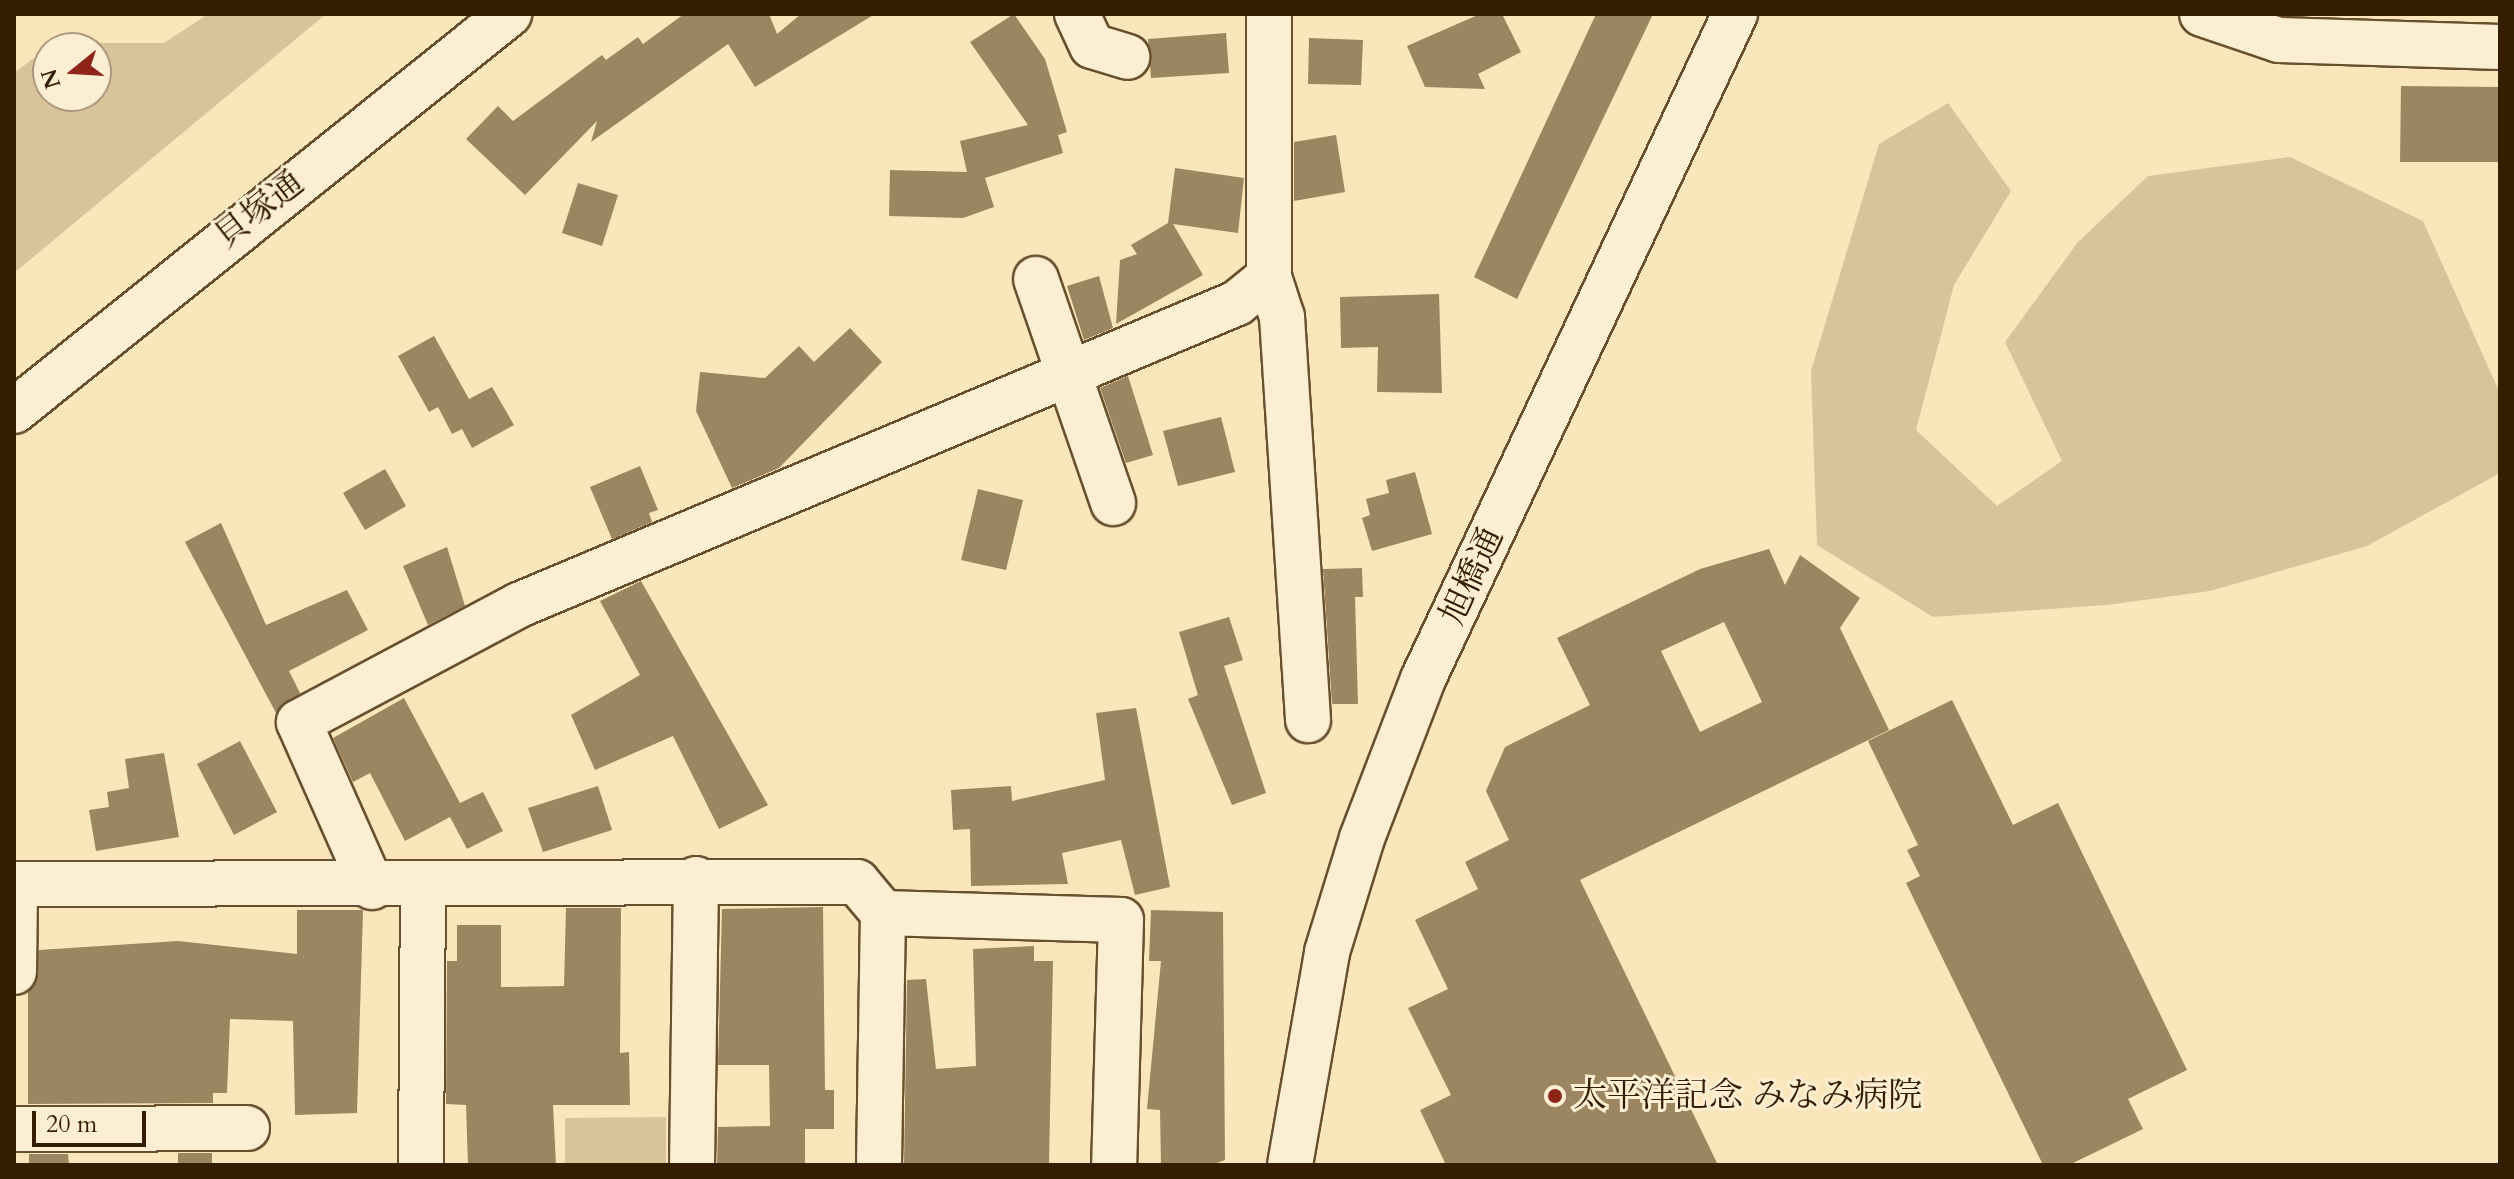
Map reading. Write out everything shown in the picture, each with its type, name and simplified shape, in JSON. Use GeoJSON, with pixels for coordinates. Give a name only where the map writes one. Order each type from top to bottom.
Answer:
{"type":"FeatureCollection","features":[{"type":"Feature","properties":{"kind":"street","name":"貝塚通"},"geometry":{"type":"LineString","coordinates":[[14,411],[509,14]]}},
{"type":"Feature","properties":{"kind":"street"},"geometry":{"type":"LineString","coordinates":[[1077,14],[1092,46],[1127,57]]}},
{"type":"Feature","properties":{"kind":"street"},"geometry":{"type":"LineString","coordinates":[[1269,14],[1269,277],[1282,317],[1308,720]]}},
{"type":"Feature","properties":{"kind":"street","name":"旭橋通"},"geometry":{"type":"LineString","coordinates":[[1290,1165],[1327,952],[1384,780],[1423,679],[1735,14]]}},
{"type":"Feature","properties":{"kind":"street"},"geometry":{"type":"LineString","coordinates":[[2202,14],[2279,40],[2474,36]]}},
{"type":"Feature","properties":{"kind":"street"},"geometry":{"type":"LineString","coordinates":[[372,887],[299,722],[519,605],[1070,369],[1237,303],[1269,277]]}},
{"type":"Feature","properties":{"kind":"street"},"geometry":{"type":"LineString","coordinates":[[1036,279],[1070,369],[1113,503]]}},
{"type":"Feature","properties":{"kind":"street"},"geometry":{"type":"LineString","coordinates":[[692,1165],[696,879]]}},
{"type":"Feature","properties":{"kind":"street"},"geometry":{"type":"LineString","coordinates":[[14,972],[15,884],[423,887],[696,879],[857,882],[883,913],[879,1165]]}},
{"type":"Feature","properties":{"kind":"street"},"geometry":{"type":"LineString","coordinates":[[421,1165],[423,887]]}},
{"type":"Feature","properties":{"kind":"street"},"geometry":{"type":"LineString","coordinates":[[883,913],[1121,920],[1114,1165]]}},
{"type":"Feature","properties":{"kind":"street"},"geometry":{"type":"LineString","coordinates":[[14,1129],[247,1128]]}},
{"type":"Feature","properties":{"kind":"shaded area"},"geometry":{"type":"Polygon","coordinates":[[[208,14],[326,14],[14,273],[14,73],[32,60],[32,112],[112,112],[112,43],[164,43],[208,14]]]}},
{"type":"Feature","properties":{"kind":"shaded area"},"geometry":{"type":"Polygon","coordinates":[[[1948,103],[2011,191],[1954,285],[1916,430],[1997,506],[2062,461],[2005,342],[2078,242],[2148,176],[2290,157],[2423,221],[2500,393],[2500,473],[2367,546],[2210,591],[2107,605],[1933,617],[1817,545],[1811,371],[1879,144],[1948,103]]]}},
{"type":"Feature","properties":{"kind":"shaded area"},"geometry":{"type":"Polygon","coordinates":[[[666,1117],[666,1165],[565,1165],[565,1118],[666,1117]]]}},
{"type":"Feature","properties":{"kind":"building"},"geometry":{"type":"Polygon","coordinates":[[[684,14],[769,14],[777,34],[801,14],[875,14],[755,87],[728,44],[591,142],[597,121],[525,195],[466,139],[498,106],[513,121],[602,55],[606,60],[638,37],[643,44],[684,14]]]}},
{"type":"Feature","properties":{"kind":"building"},"geometry":{"type":"Polygon","coordinates":[[[1014,14],[1045,59],[1067,132],[1058,135],[1063,153],[985,178],[994,207],[963,218],[889,216],[890,170],[967,172],[960,141],[1028,125],[970,42],[1014,14]]]}},
{"type":"Feature","properties":{"kind":"building"},"geometry":{"type":"Polygon","coordinates":[[[1480,14],[1502,14],[1521,52],[1478,74],[1485,89],[1425,87],[1407,46],[1480,14]]]}},
{"type":"Feature","properties":{"kind":"building"},"geometry":{"type":"Polygon","coordinates":[[[1596,14],[1653,14],[1517,299],[1474,277],[1596,14]]]}},
{"type":"Feature","properties":{"kind":"building"},"geometry":{"type":"Polygon","coordinates":[[[1226,33],[1229,73],[1151,78],[1148,39],[1226,33]]]}},
{"type":"Feature","properties":{"kind":"building"},"geometry":{"type":"Polygon","coordinates":[[[1309,38],[1363,40],[1361,85],[1308,84],[1309,38]]]}},
{"type":"Feature","properties":{"kind":"building"},"geometry":{"type":"Polygon","coordinates":[[[2401,86],[2500,87],[2500,162],[2400,162],[2401,86]]]}},
{"type":"Feature","properties":{"kind":"building"},"geometry":{"type":"Polygon","coordinates":[[[1336,135],[1345,192],[1294,201],[1294,142],[1336,135]]]}},
{"type":"Feature","properties":{"kind":"building"},"geometry":{"type":"Polygon","coordinates":[[[1175,168],[1244,178],[1238,233],[1173,224],[1203,275],[1116,324],[1120,260],[1137,254],[1131,245],[1168,223],[1175,168]]]}},
{"type":"Feature","properties":{"kind":"building"},"geometry":{"type":"Polygon","coordinates":[[[578,183],[618,195],[602,246],[562,233],[578,183]]]}},
{"type":"Feature","properties":{"kind":"building"},"geometry":{"type":"Polygon","coordinates":[[[1099,276],[1113,328],[1084,340],[1067,286],[1099,276]]]}},
{"type":"Feature","properties":{"kind":"building"},"geometry":{"type":"Polygon","coordinates":[[[1439,294],[1442,393],[1377,392],[1378,347],[1341,348],[1340,297],[1439,294]]]}},
{"type":"Feature","properties":{"kind":"building"},"geometry":{"type":"Polygon","coordinates":[[[850,328],[882,362],[779,468],[732,488],[696,411],[700,372],[765,378],[799,346],[814,362],[850,328]]]}},
{"type":"Feature","properties":{"kind":"building"},"geometry":{"type":"Polygon","coordinates":[[[434,336],[469,399],[492,387],[514,425],[472,448],[462,429],[452,434],[438,407],[429,412],[398,356],[434,336]]]}},
{"type":"Feature","properties":{"kind":"building"},"geometry":{"type":"Polygon","coordinates":[[[1128,376],[1153,455],[1126,463],[1100,388],[1128,376]]]}},
{"type":"Feature","properties":{"kind":"building"},"geometry":{"type":"Polygon","coordinates":[[[1221,417],[1235,472],[1178,486],[1163,431],[1221,417]]]}},
{"type":"Feature","properties":{"kind":"building"},"geometry":{"type":"Polygon","coordinates":[[[640,466],[658,510],[649,513],[652,522],[612,539],[590,487],[640,466]]]}},
{"type":"Feature","properties":{"kind":"building"},"geometry":{"type":"Polygon","coordinates":[[[385,469],[406,506],[365,530],[343,493],[385,469]]]}},
{"type":"Feature","properties":{"kind":"building"},"geometry":{"type":"Polygon","coordinates":[[[1415,472],[1432,534],[1372,551],[1362,518],[1370,515],[1366,499],[1389,493],[1386,480],[1415,472]]]}},
{"type":"Feature","properties":{"kind":"building"},"geometry":{"type":"Polygon","coordinates":[[[978,489],[1023,500],[1006,570],[961,560],[978,489]]]}},
{"type":"Feature","properties":{"kind":"building"},"geometry":{"type":"Polygon","coordinates":[[[221,523],[266,625],[347,590],[368,630],[289,671],[300,693],[276,713],[185,542],[221,523]]]}},
{"type":"Feature","properties":{"kind":"building"},"geometry":{"type":"Polygon","coordinates":[[[447,547],[465,606],[428,625],[403,566],[447,547]]]}},
{"type":"Feature","properties":{"kind":"building"},"geometry":{"type":"Polygon","coordinates":[[[1769,549],[1785,585],[1800,555],[1860,598],[1840,628],[1889,730],[1580,880],[1718,1165],[1446,1165],[1420,1110],[1451,1095],[1408,1008],[1448,989],[1415,920],[1478,889],[1465,862],[1509,840],[1486,791],[1505,747],[1590,705],[1557,638],[1700,569],[1769,549]],[[1724,622],[1661,651],[1700,732],[1762,702],[1724,622]]]}},
{"type":"Feature","properties":{"kind":"building"},"geometry":{"type":"Polygon","coordinates":[[[1362,568],[1363,597],[1355,597],[1358,704],[1332,704],[1323,569],[1362,568]]]}},
{"type":"Feature","properties":{"kind":"building"},"geometry":{"type":"Polygon","coordinates":[[[641,581],[768,805],[719,829],[673,736],[595,770],[571,715],[640,675],[600,601],[641,581]]]}},
{"type":"Feature","properties":{"kind":"building"},"geometry":{"type":"Polygon","coordinates":[[[1229,617],[1243,660],[1224,666],[1266,793],[1232,805],[1188,699],[1198,695],[1179,632],[1229,617]]]}},
{"type":"Feature","properties":{"kind":"building"},"geometry":{"type":"Polygon","coordinates":[[[404,698],[460,803],[483,792],[503,831],[467,849],[450,817],[405,841],[370,773],[353,782],[333,738],[404,698]]]}},
{"type":"Feature","properties":{"kind":"building"},"geometry":{"type":"Polygon","coordinates":[[[1952,700],[2013,825],[2058,803],[2187,1070],[2128,1099],[2143,1129],[2069,1165],[2043,1165],[1906,883],[1920,876],[1907,850],[1918,845],[1868,741],[1952,700]]]}},
{"type":"Feature","properties":{"kind":"building"},"geometry":{"type":"Polygon","coordinates":[[[1136,708],[1170,887],[1135,895],[1121,840],[1062,853],[1068,884],[971,886],[970,829],[953,830],[951,790],[1011,786],[1012,801],[1105,780],[1096,713],[1136,708]]]}},
{"type":"Feature","properties":{"kind":"building"},"geometry":{"type":"Polygon","coordinates":[[[240,741],[277,812],[234,835],[197,764],[240,741]]]}},
{"type":"Feature","properties":{"kind":"building"},"geometry":{"type":"Polygon","coordinates":[[[164,753],[179,837],[96,851],[89,810],[109,807],[107,792],[129,788],[125,759],[164,753]]]}},
{"type":"Feature","properties":{"kind":"building"},"geometry":{"type":"Polygon","coordinates":[[[598,786],[612,830],[543,852],[528,808],[598,786]]]}},
{"type":"Feature","properties":{"kind":"building"},"geometry":{"type":"Polygon","coordinates":[[[823,907],[825,1090],[834,1090],[834,1129],[805,1129],[805,1165],[717,1165],[718,1127],[770,1126],[769,1065],[718,1065],[722,909],[823,907]]]}},
{"type":"Feature","properties":{"kind":"building"},"geometry":{"type":"Polygon","coordinates":[[[566,908],[621,908],[620,1053],[629,1052],[630,1105],[553,1105],[556,1165],[468,1165],[466,1105],[446,1104],[447,961],[457,961],[457,925],[501,925],[501,987],[564,986],[566,908]]]}},
{"type":"Feature","properties":{"kind":"building"},"geometry":{"type":"Polygon","coordinates":[[[297,910],[363,910],[357,1113],[295,1115],[293,1021],[230,1019],[227,1093],[213,1093],[213,1103],[28,1104],[28,992],[39,950],[178,941],[297,954],[297,910]]]}},
{"type":"Feature","properties":{"kind":"building"},"geometry":{"type":"Polygon","coordinates":[[[1151,910],[1223,912],[1225,1160],[1211,1165],[1161,1165],[1160,1110],[1147,1109],[1161,961],[1149,961],[1151,910]]]}},
{"type":"Feature","properties":{"kind":"building"},"geometry":{"type":"Polygon","coordinates":[[[1034,946],[1034,961],[1053,961],[1049,1165],[904,1165],[907,980],[926,979],[936,1069],[976,1066],[973,949],[1034,946]]]}},
{"type":"Feature","properties":{"kind":"building"},"geometry":{"type":"Polygon","coordinates":[[[178,1153],[212,1153],[212,1165],[178,1165],[178,1153]]]}},
{"type":"Feature","properties":{"kind":"building"},"geometry":{"type":"Polygon","coordinates":[[[29,1154],[68,1154],[69,1165],[29,1165],[29,1154]]]}},
{"type":"Feature","properties":{"kind":"place","name":"太平洋記念 みなみ病院"},"geometry":{"type":"Point","coordinates":[1555,1096]}}]}
